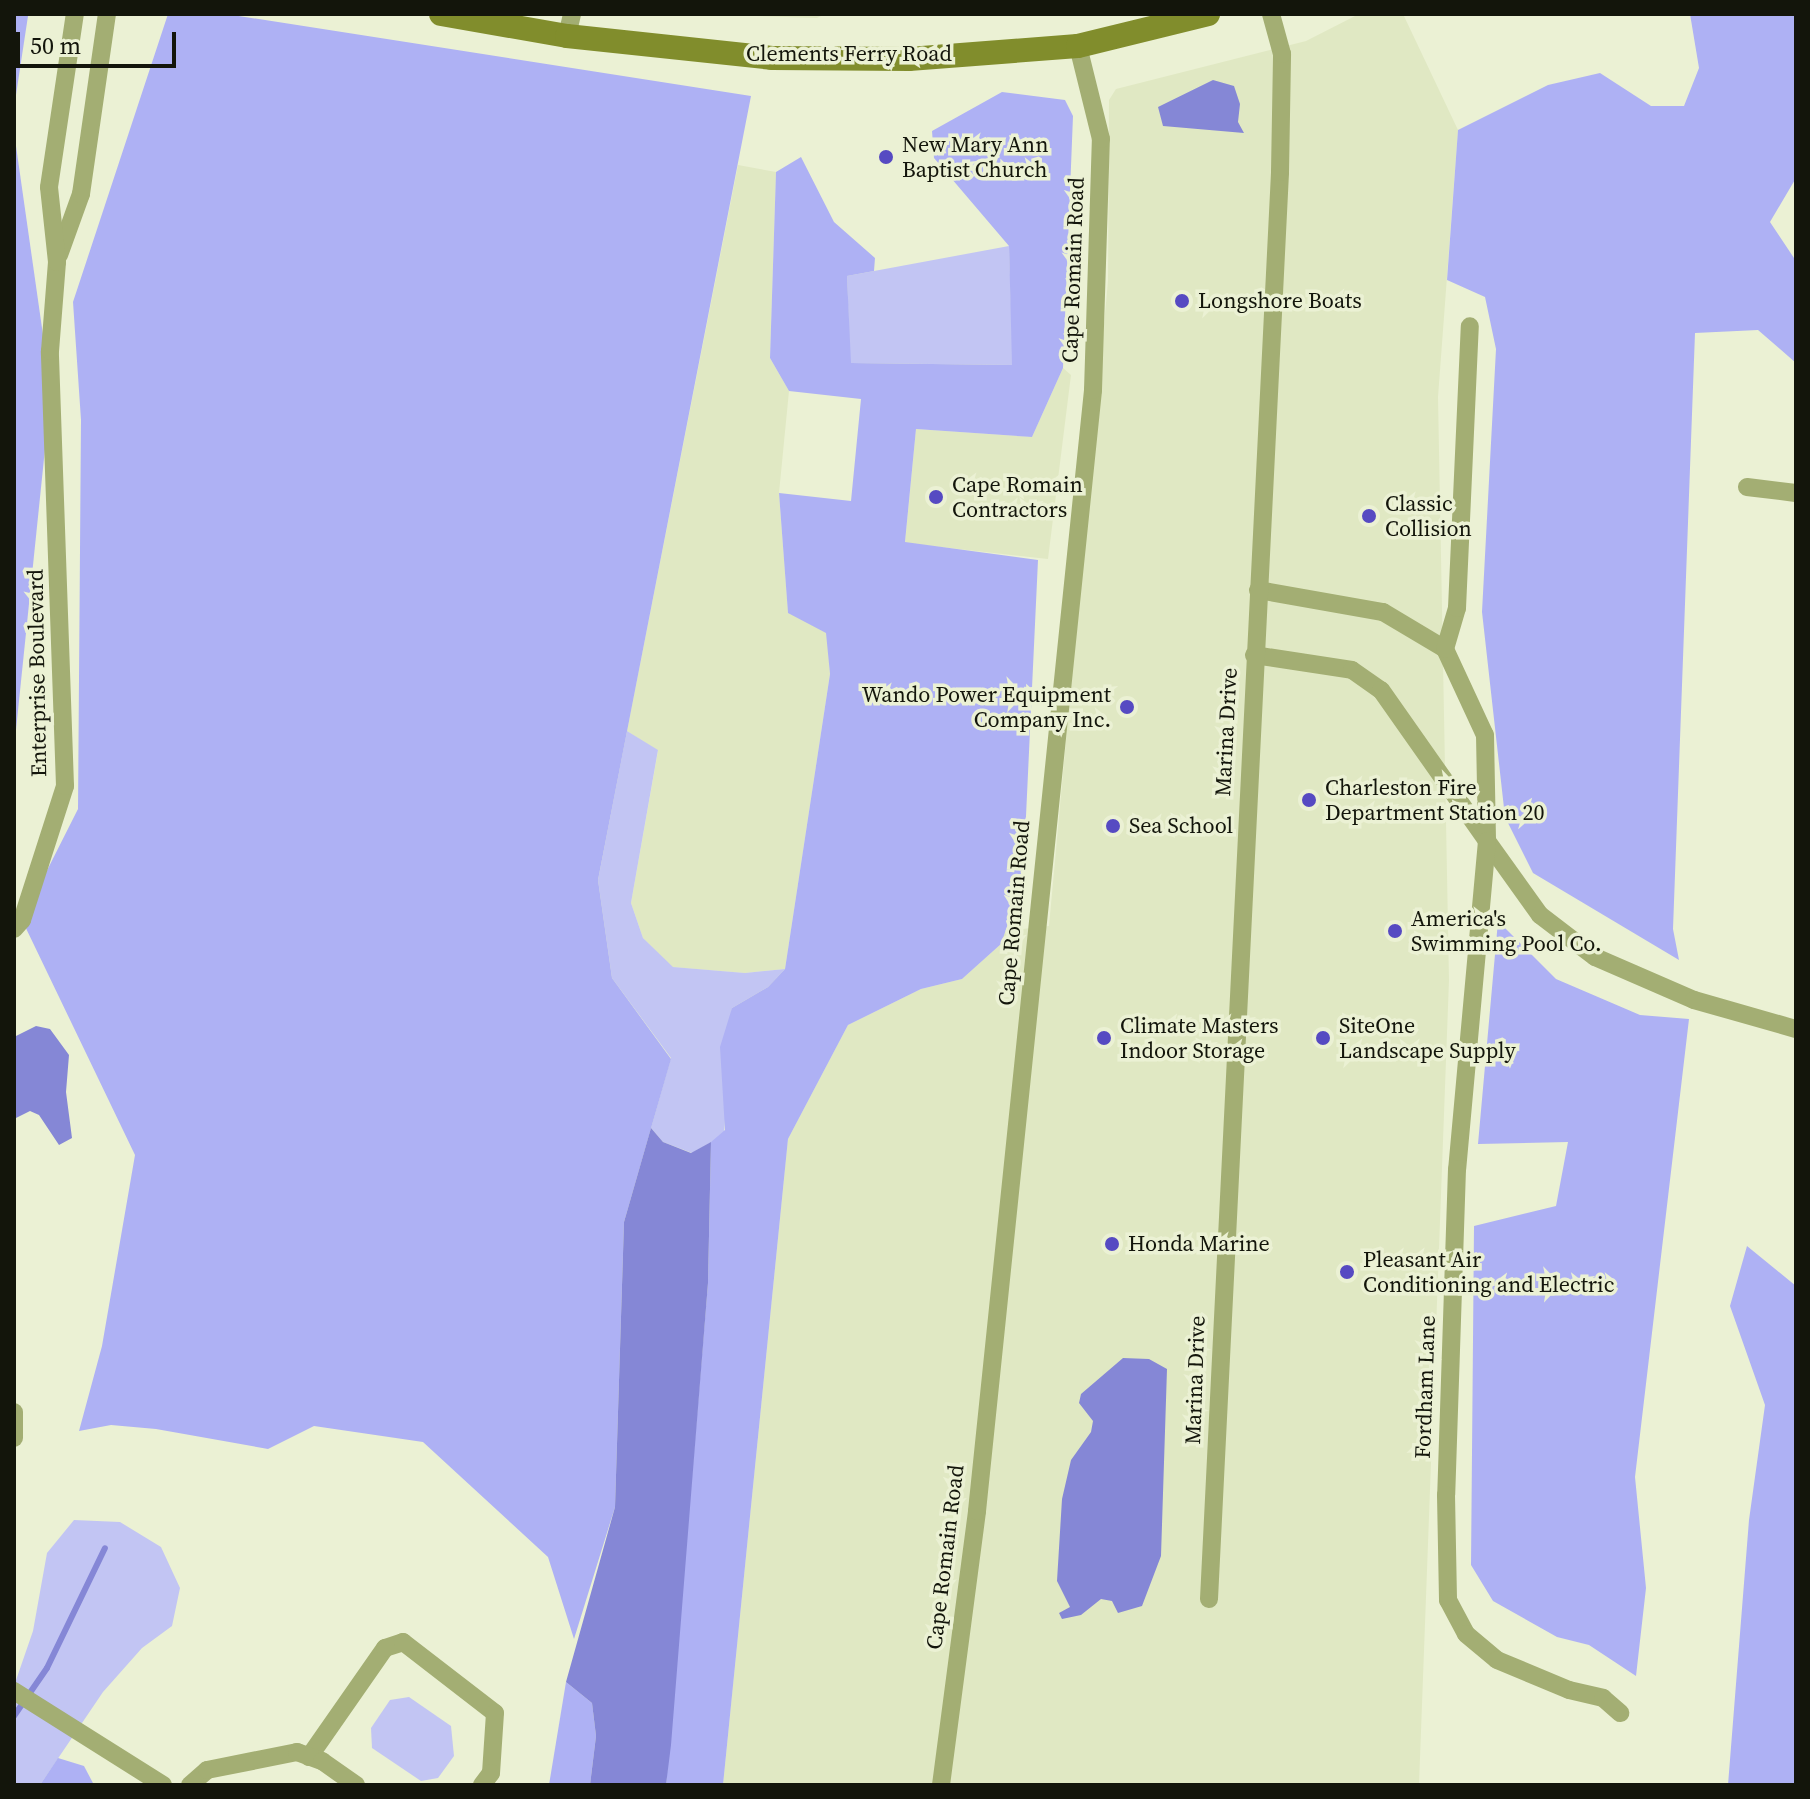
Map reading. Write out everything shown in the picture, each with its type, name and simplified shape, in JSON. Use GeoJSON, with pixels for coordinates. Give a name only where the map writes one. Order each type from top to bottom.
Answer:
{"type":"FeatureCollection","features":[{"type":"Feature","properties":{"kind":"main road","name":"Clements Ferry Road"},"geometry":{"type":"LineString","coordinates":[[441,14],[569,25],[772,58],[909,59],[1078,46],[1208,14]]}},
{"type":"Feature","properties":{"kind":"street","name":"Enterprise Boulevard"},"geometry":{"type":"LineString","coordinates":[[14,929],[22,920],[65,786],[50,351],[57,262],[49,187],[75,14]]}},
{"type":"Feature","properties":{"kind":"street","name":"Enterprise Boulevard"},"geometry":{"type":"LineString","coordinates":[[57,262],[81,194],[107,14]]}},
{"type":"Feature","properties":{"kind":"street","name":"Marina Drive"},"geometry":{"type":"LineString","coordinates":[[1209,1599],[1280,172],[1282,54],[1271,14]]}},
{"type":"Feature","properties":{"kind":"street","name":"Cape Romain Road"},"geometry":{"type":"LineString","coordinates":[[941,1785],[977,1511],[1093,390],[1101,139],[1078,46]]}},
{"type":"Feature","properties":{"kind":"street"},"geometry":{"type":"LineString","coordinates":[[1258,590],[1383,612],[1445,649],[1457,608],[1470,326]]}},
{"type":"Feature","properties":{"kind":"street"},"geometry":{"type":"LineString","coordinates":[[1747,487],[1796,493]]}},
{"type":"Feature","properties":{"kind":"street","name":"Fordham Lane"},"geometry":{"type":"LineString","coordinates":[[1445,649],[1485,735],[1487,841],[1457,1169],[1445,1508],[1448,1600],[1466,1634],[1497,1660],[1569,1690],[1603,1698],[1620,1713]]}},
{"type":"Feature","properties":{"kind":"street"},"geometry":{"type":"LineString","coordinates":[[1254,655],[1352,670],[1381,690],[1540,915],[1595,957],[1694,1000],[1796,1029]]}},
{"type":"Feature","properties":{"kind":"street"},"geometry":{"type":"LineString","coordinates":[[14,1412],[14,1438]]}},
{"type":"Feature","properties":{"kind":"street"},"geometry":{"type":"LineString","coordinates":[[309,1757],[385,1648],[403,1642],[495,1713],[491,1773],[482,1785]]}},
{"type":"Feature","properties":{"kind":"street"},"geometry":{"type":"LineString","coordinates":[[14,1691],[146,1771],[163,1785]]}},
{"type":"Feature","properties":{"kind":"street"},"geometry":{"type":"LineString","coordinates":[[190,1785],[207,1770],[237,1761],[297,1752],[356,1785]]}},
{"type":"Feature","properties":{"kind":"shaded area"},"geometry":{"type":"Polygon","coordinates":[[[14,14],[28,16],[14,108],[14,14]]]}},
{"type":"Feature","properties":{"kind":"shaded area"},"geometry":{"type":"Polygon","coordinates":[[[168,14],[226,14],[751,96],[598,880],[612,978],[671,1059],[624,1222],[615,1507],[574,1639],[548,1557],[423,1442],[314,1426],[268,1449],[156,1429],[111,1425],[79,1431],[102,1346],[135,1155],[22,920],[78,809],[81,420],[73,302],[168,14]]]}},
{"type":"Feature","properties":{"kind":"shaded area"},"geometry":{"type":"Polygon","coordinates":[[[689,14],[825,14],[817,18],[689,14]]]}},
{"type":"Feature","properties":{"kind":"shaded area"},"geometry":{"type":"Polygon","coordinates":[[[1359,14],[1403,14],[1458,130],[1438,397],[1449,980],[1419,1785],[723,1785],[788,1139],[848,1025],[921,989],[962,979],[1001,944],[1005,931],[1049,926],[1108,281],[1109,100],[1116,89],[1306,41],[1359,14]]]}},
{"type":"Feature","properties":{"kind":"shaded area"},"geometry":{"type":"Polygon","coordinates":[[[1690,14],[1796,14],[1796,178],[1770,222],[1796,261],[1796,363],[1758,330],[1695,333],[1673,929],[1679,960],[1533,873],[1505,817],[1482,612],[1496,349],[1485,297],[1447,280],[1458,130],[1548,85],[1600,73],[1651,106],[1684,106],[1699,68],[1690,14]]]}},
{"type":"Feature","properties":{"kind":"shaded area"},"geometry":{"type":"Polygon","coordinates":[[[1213,80],[1234,86],[1240,104],[1238,122],[1244,133],[1163,126],[1158,107],[1213,80]]]}},
{"type":"Feature","properties":{"kind":"shaded area"},"geometry":{"type":"Polygon","coordinates":[[[1002,92],[1065,100],[1073,116],[1063,368],[1032,437],[916,429],[905,542],[1038,560],[1023,880],[1001,944],[962,979],[921,989],[848,1025],[788,1139],[723,1785],[666,1785],[708,1283],[711,1142],[725,1130],[720,1047],[732,1008],[768,987],[785,969],[830,674],[826,633],[788,613],[779,493],[851,501],[861,399],[789,391],[770,358],[776,172],[801,157],[834,222],[875,258],[874,271],[847,276],[851,363],[1012,365],[1009,246],[934,158],[932,131],[1002,92]]]}},
{"type":"Feature","properties":{"kind":"shaded area"},"geometry":{"type":"Polygon","coordinates":[[[14,132],[51,391],[14,749],[14,132]]]}},
{"type":"Feature","properties":{"kind":"shaded area"},"geometry":{"type":"Polygon","coordinates":[[[738,165],[776,172],[770,358],[789,391],[779,493],[788,612],[827,633],[830,674],[785,969],[745,973],[672,967],[643,938],[631,903],[658,751],[627,731],[738,165]]]}},
{"type":"Feature","properties":{"kind":"shaded area"},"geometry":{"type":"Polygon","coordinates":[[[1009,246],[1013,365],[850,363],[847,276],[1009,246]]]}},
{"type":"Feature","properties":{"kind":"shaded area"},"geometry":{"type":"Polygon","coordinates":[[[1063,368],[1071,375],[1048,559],[905,543],[916,429],[1032,437],[1063,368]]]}},
{"type":"Feature","properties":{"kind":"shaded area"},"geometry":{"type":"Polygon","coordinates":[[[627,731],[658,750],[631,903],[643,938],[673,967],[745,973],[785,969],[768,987],[732,1008],[724,1135],[692,1153],[663,1142],[651,1128],[671,1058],[612,978],[598,880],[627,731]]]}},
{"type":"Feature","properties":{"kind":"shaded area"},"geometry":{"type":"Polygon","coordinates":[[[1498,921],[1556,979],[1640,1015],[1689,1019],[1635,1477],[1646,1588],[1636,1676],[1589,1645],[1557,1637],[1493,1601],[1471,1565],[1474,1226],[1556,1206],[1568,1142],[1478,1144],[1498,921]]]}},
{"type":"Feature","properties":{"kind":"shaded area"},"geometry":{"type":"Polygon","coordinates":[[[36,1026],[50,1029],[69,1055],[66,1092],[72,1138],[59,1145],[39,1115],[30,1111],[14,1119],[14,1037],[36,1026]]]}},
{"type":"Feature","properties":{"kind":"shaded area"},"geometry":{"type":"Polygon","coordinates":[[[651,1128],[663,1142],[691,1153],[711,1142],[708,1283],[671,1745],[666,1785],[590,1785],[596,1736],[592,1703],[566,1682],[615,1507],[624,1222],[651,1128]]]}},
{"type":"Feature","properties":{"kind":"shaded area"},"geometry":{"type":"Polygon","coordinates":[[[1747,1246],[1796,1286],[1796,1785],[1728,1785],[1749,1520],[1765,1405],[1730,1306],[1747,1246]]]}},
{"type":"Feature","properties":{"kind":"shaded area"},"geometry":{"type":"Polygon","coordinates":[[[1123,1358],[1149,1359],[1167,1369],[1161,1556],[1142,1606],[1118,1613],[1112,1601],[1101,1599],[1081,1615],[1062,1619],[1059,1613],[1070,1607],[1057,1581],[1062,1499],[1071,1460],[1091,1432],[1093,1421],[1079,1403],[1081,1394],[1123,1358]]]}},
{"type":"Feature","properties":{"kind":"shaded area"},"geometry":{"type":"Polygon","coordinates":[[[74,1520],[120,1522],[161,1547],[180,1588],[172,1626],[142,1648],[103,1692],[40,1785],[14,1785],[14,1686],[33,1631],[47,1553],[74,1520]]]}},
{"type":"Feature","properties":{"kind":"shaded area"},"geometry":{"type":"Polygon","coordinates":[[[566,1682],[592,1703],[596,1736],[590,1785],[549,1785],[566,1682]]]}},
{"type":"Feature","properties":{"kind":"shaded area"},"geometry":{"type":"Polygon","coordinates":[[[409,1697],[451,1726],[454,1756],[438,1778],[421,1781],[372,1748],[371,1728],[390,1700],[409,1697]]]}},
{"type":"Feature","properties":{"kind":"shaded area"},"geometry":{"type":"Polygon","coordinates":[[[58,1758],[84,1766],[94,1785],[40,1785],[58,1758]]]}},
{"type":"Feature","properties":{"kind":"waterway"},"geometry":{"type":"LineString","coordinates":[[14,1716],[47,1668],[105,1548]]}},
{"type":"Feature","properties":{"kind":"place","name":"New Mary Ann Baptist Church"},"geometry":{"type":"Point","coordinates":[886,157]}},
{"type":"Feature","properties":{"kind":"place","name":"Longshore Boats"},"geometry":{"type":"Point","coordinates":[1182,301]}},
{"type":"Feature","properties":{"kind":"place","name":"Cape Romain Contractors"},"geometry":{"type":"Point","coordinates":[936,497]}},
{"type":"Feature","properties":{"kind":"place","name":"Classic Collision"},"geometry":{"type":"Point","coordinates":[1369,516]}},
{"type":"Feature","properties":{"kind":"place","name":"Wando Power Equipment Company Inc."},"geometry":{"type":"Point","coordinates":[1127,707]}},
{"type":"Feature","properties":{"kind":"place","name":"Charleston Fire Department Station 20"},"geometry":{"type":"Point","coordinates":[1309,800]}},
{"type":"Feature","properties":{"kind":"place","name":"Sea School"},"geometry":{"type":"Point","coordinates":[1113,826]}},
{"type":"Feature","properties":{"kind":"place","name":"America's Swimming Pool Co."},"geometry":{"type":"Point","coordinates":[1395,931]}},
{"type":"Feature","properties":{"kind":"place","name":"Climate Masters Indoor Storage"},"geometry":{"type":"Point","coordinates":[1104,1038]}},
{"type":"Feature","properties":{"kind":"place","name":"SiteOne Landscape Supply"},"geometry":{"type":"Point","coordinates":[1323,1038]}},
{"type":"Feature","properties":{"kind":"place","name":"Honda Marine"},"geometry":{"type":"Point","coordinates":[1112,1244]}},
{"type":"Feature","properties":{"kind":"place","name":"Pleasant Air Conditioning and Electric"},"geometry":{"type":"Point","coordinates":[1347,1272]}}]}
